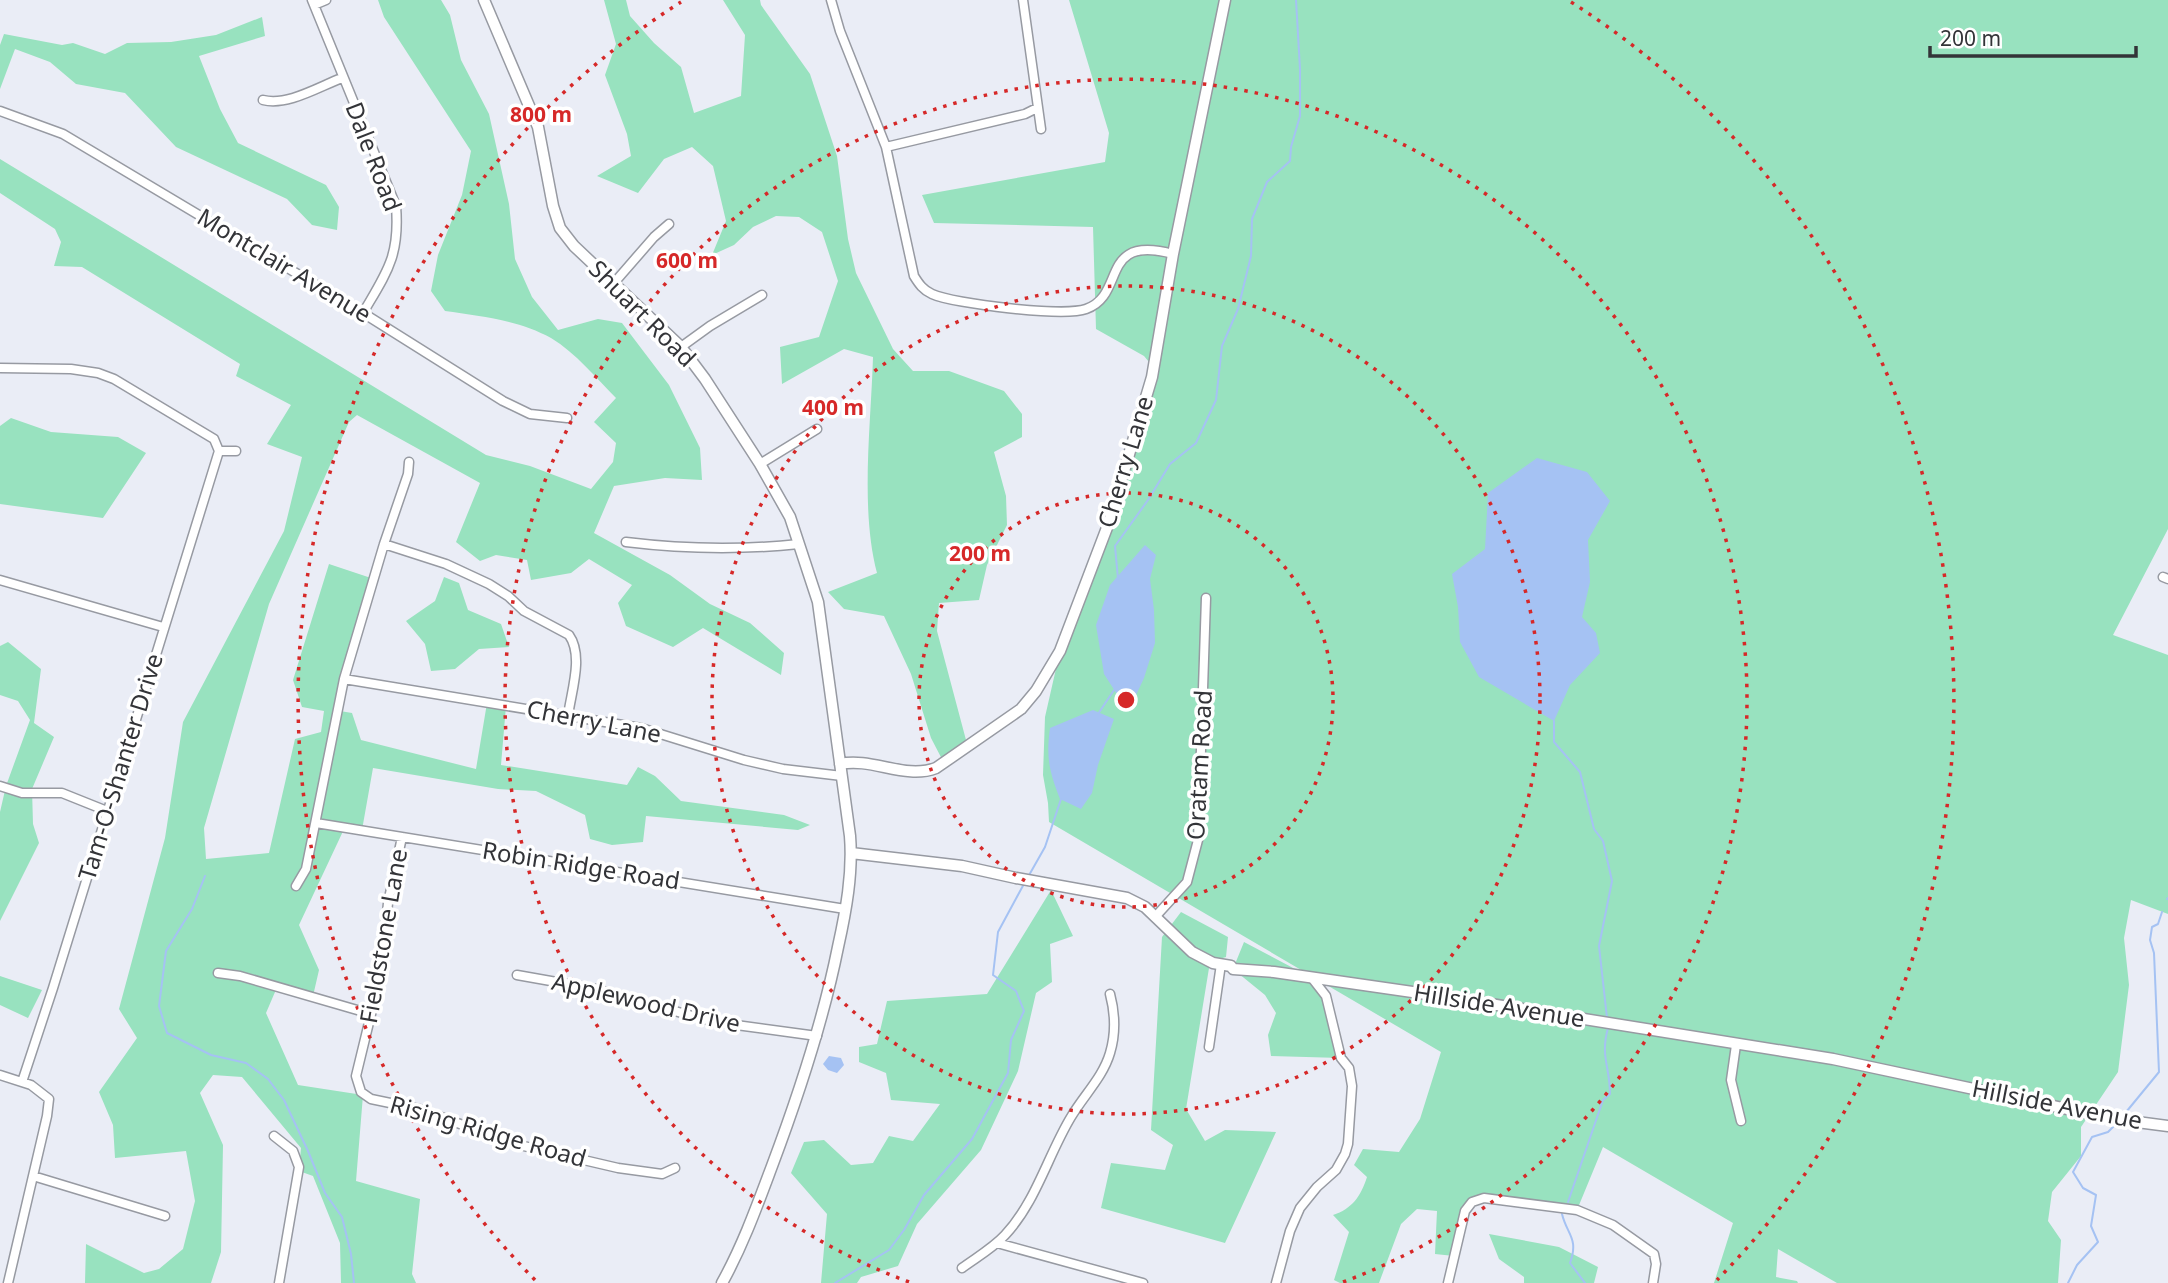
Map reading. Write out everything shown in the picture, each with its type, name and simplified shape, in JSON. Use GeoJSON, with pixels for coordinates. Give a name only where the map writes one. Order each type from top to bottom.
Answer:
{"type":"FeatureCollection","features":[{"type":"Feature","properties":{"kind":"street"},"geometry":{"type":"LineString","coordinates":[[313,3],[326,0]]}},
{"type":"Feature","properties":{"kind":"street","name":"Shuart Road"},"geometry":{"type":"LineString","coordinates":[[484,0],[538,127],[553,206],[560,228],[574,246],[681,347],[705,379],[760,464],[790,517],[818,602],[851,853],[845,909],[817,1036],[797,1100],[752,1218],[722,1283]]}},
{"type":"Feature","properties":{"kind":"street"},"geometry":{"type":"LineString","coordinates":[[831,0],[840,32],[886,147],[914,276],[920,286],[930,293],[971,302],[1032,310],[1075,312],[1089,309],[1098,300],[1120,264],[1137,250],[1154,249],[1173,254]]}},
{"type":"Feature","properties":{"kind":"street"},"geometry":{"type":"LineString","coordinates":[[1023,0],[1041,129]]}},
{"type":"Feature","properties":{"kind":"street","name":"Cherry Lane"},"geometry":{"type":"LineString","coordinates":[[840,764],[861,761],[920,772],[931,770],[1021,709],[1037,691],[1060,651],[1108,525],[1152,377],[1173,254],[1225,0]]}},
{"type":"Feature","properties":{"kind":"street","name":"Dale Road"},"geometry":{"type":"LineString","coordinates":[[313,3],[396,206],[396,249],[390,266],[363,313]]}},
{"type":"Feature","properties":{"kind":"street"},"geometry":{"type":"LineString","coordinates":[[262,100],[287,100],[342,78]]}},
{"type":"Feature","properties":{"kind":"street"},"geometry":{"type":"LineString","coordinates":[[886,147],[1025,114],[1037,108]]}},
{"type":"Feature","properties":{"kind":"street","name":"Montclair Avenue"},"geometry":{"type":"LineString","coordinates":[[0,111],[63,134],[363,313],[503,401],[530,414],[567,418]]}},
{"type":"Feature","properties":{"kind":"street"},"geometry":{"type":"LineString","coordinates":[[614,283],[654,237],[669,224]]}},
{"type":"Feature","properties":{"kind":"street"},"geometry":{"type":"LineString","coordinates":[[681,347],[762,295]]}},
{"type":"Feature","properties":{"kind":"street"},"geometry":{"type":"LineString","coordinates":[[0,368],[84,369],[114,379],[214,439],[219,451],[236,451]]}},
{"type":"Feature","properties":{"kind":"street"},"geometry":{"type":"LineString","coordinates":[[760,464],[817,429]]}},
{"type":"Feature","properties":{"kind":"street","name":"Tam-O-Shanter Drive"},"geometry":{"type":"LineString","coordinates":[[22,1082],[219,451]]}},
{"type":"Feature","properties":{"kind":"street"},"geometry":{"type":"LineString","coordinates":[[296,886],[306,869],[344,679],[408,474],[409,463]]}},
{"type":"Feature","properties":{"kind":"street"},"geometry":{"type":"LineString","coordinates":[[626,542],[695,548],[799,544]]}},
{"type":"Feature","properties":{"kind":"street"},"geometry":{"type":"LineString","coordinates":[[384,544],[446,564],[489,584],[508,596],[524,611],[569,635],[576,654],[568,716]]}},
{"type":"Feature","properties":{"kind":"street"},"geometry":{"type":"LineString","coordinates":[[0,580],[163,627]]}},
{"type":"Feature","properties":{"kind":"street","name":"Oratam Road"},"geometry":{"type":"LineString","coordinates":[[1155,918],[1188,882],[1198,840],[1206,598]]}},
{"type":"Feature","properties":{"kind":"street","name":"Cherry Lane"},"geometry":{"type":"LineString","coordinates":[[344,679],[666,734],[734,757],[783,769],[842,776]]}},
{"type":"Feature","properties":{"kind":"street"},"geometry":{"type":"LineString","coordinates":[[0,786],[22,793],[62,793],[107,811]]}},
{"type":"Feature","properties":{"kind":"street","name":"Robin Ridge Road"},"geometry":{"type":"LineString","coordinates":[[316,823],[845,909]]}},
{"type":"Feature","properties":{"kind":"street","name":"Fieldstone Lane"},"geometry":{"type":"LineString","coordinates":[[356,1076],[381,973],[390,885],[402,837]]}},
{"type":"Feature","properties":{"kind":"street","name":"Hillside Avenue"},"geometry":{"type":"LineString","coordinates":[[851,853],[961,866],[1127,898],[1145,907],[1192,952],[1233,969],[1274,972],[1833,1059],[2114,1119],[2168,1126]]}},
{"type":"Feature","properties":{"kind":"street"},"geometry":{"type":"LineString","coordinates":[[1209,1047],[1221,964]]}},
{"type":"Feature","properties":{"kind":"street"},"geometry":{"type":"LineString","coordinates":[[218,973],[240,976],[371,1013]]}},
{"type":"Feature","properties":{"kind":"street","name":"Applewood Drive"},"geometry":{"type":"LineString","coordinates":[[517,975],[596,989],[714,1022],[817,1036]]}},
{"type":"Feature","properties":{"kind":"street"},"geometry":{"type":"LineString","coordinates":[[1276,1283],[1290,1231],[1300,1208],[1317,1187],[1336,1170],[1348,1144],[1352,1086],[1349,1068],[1341,1058],[1326,996],[1312,978]]}},
{"type":"Feature","properties":{"kind":"street"},"geometry":{"type":"LineString","coordinates":[[962,1268],[997,1243],[1014,1224],[1071,1117],[1104,1067],[1114,1028],[1110,994]]}},
{"type":"Feature","properties":{"kind":"street"},"geometry":{"type":"LineString","coordinates":[[1735,1045],[1731,1080],[1741,1121]]}},
{"type":"Feature","properties":{"kind":"street"},"geometry":{"type":"LineString","coordinates":[[0,1075],[38,1089],[49,1098],[8,1283]]}},
{"type":"Feature","properties":{"kind":"street","name":"Rising Ridge Road"},"geometry":{"type":"LineString","coordinates":[[356,1076],[361,1092],[371,1099],[419,1109],[515,1144],[618,1168],[663,1174],[675,1168]]}},
{"type":"Feature","properties":{"kind":"street"},"geometry":{"type":"LineString","coordinates":[[274,1136],[293,1151],[298,1161],[279,1283]]}},
{"type":"Feature","properties":{"kind":"street"},"geometry":{"type":"LineString","coordinates":[[33,1176],[165,1216]]}},
{"type":"Feature","properties":{"kind":"street"},"geometry":{"type":"LineString","coordinates":[[1448,1283],[1465,1211],[1472,1202],[1484,1198],[1561,1206],[1585,1212],[1607,1222],[1654,1254],[1656,1264],[1653,1283]]}},
{"type":"Feature","properties":{"kind":"street"},"geometry":{"type":"LineString","coordinates":[[997,1243],[1143,1283]]}},
{"type":"Feature","properties":{"kind":"green space"},"geometry":{"type":"Polygon","coordinates":[[[378,0],[441,0],[450,15],[461,60],[489,114],[509,204],[515,259],[532,297],[558,330],[598,319],[622,323],[669,385],[700,448],[702,480],[665,478],[614,486],[594,533],[670,575],[710,604],[750,623],[784,653],[781,675],[703,628],[673,647],[626,626],[618,603],[632,585],[589,559],[571,573],[531,580],[527,560],[496,555],[480,561],[456,542],[480,483],[357,415],[349,422],[269,604],[204,828],[206,859],[269,853],[295,739],[321,732],[324,711],[302,707],[293,680],[329,564],[374,579],[340,711],[352,713],[361,740],[476,769],[487,703],[506,706],[501,765],[627,785],[638,767],[655,776],[681,801],[784,815],[810,825],[798,830],[646,816],[643,842],[612,845],[590,839],[585,815],[536,791],[498,789],[373,768],[362,830],[345,827],[299,925],[319,970],[313,996],[278,985],[266,1013],[298,1085],[363,1095],[356,1181],[420,1199],[412,1274],[416,1283],[341,1283],[340,1243],[313,1176],[299,1171],[301,1148],[242,1077],[213,1075],[200,1093],[223,1145],[221,1252],[211,1283],[85,1283],[86,1244],[144,1273],[159,1269],[183,1249],[195,1201],[186,1151],[115,1158],[113,1125],[99,1092],[137,1038],[119,1009],[165,838],[183,722],[284,531],[302,457],[267,444],[291,405],[236,376],[240,364],[82,267],[54,266],[61,242],[55,229],[0,193],[0,159],[486,455],[530,466],[591,489],[613,462],[616,443],[594,422],[616,398],[577,358],[551,338],[513,323],[445,311],[431,291],[438,255],[462,195],[471,151],[384,17],[378,0]]]}},
{"type":"Feature","properties":{"kind":"green space"},"geometry":{"type":"Polygon","coordinates":[[[604,0],[626,0],[630,16],[654,43],[681,67],[694,113],[741,96],[745,35],[723,0],[760,0],[810,74],[837,156],[848,239],[856,273],[893,349],[913,371],[949,371],[1004,391],[1022,414],[1022,437],[994,452],[1006,496],[1007,525],[987,565],[979,600],[939,603],[937,631],[966,740],[944,763],[931,738],[911,674],[884,616],[844,609],[828,592],[877,573],[869,522],[868,494],[873,357],[844,349],[782,384],[780,347],[819,337],[838,281],[822,232],[799,217],[776,216],[753,227],[734,245],[712,255],[726,221],[713,166],[692,147],[664,159],[638,193],[597,176],[631,156],[627,134],[605,75],[616,44],[604,0]]]}},
{"type":"Feature","properties":{"kind":"green space"},"geometry":{"type":"Polygon","coordinates":[[[1069,0],[2168,0],[2168,529],[2113,635],[2168,655],[2168,914],[2131,900],[2124,938],[2129,985],[2118,1072],[2081,1127],[2081,1156],[2052,1192],[2048,1221],[2061,1240],[2058,1283],[1837,1283],[1778,1249],[1776,1277],[1798,1283],[1714,1283],[1733,1223],[1603,1147],[1577,1210],[1484,1198],[1472,1202],[1454,1256],[1435,1254],[1437,1211],[1417,1209],[1401,1224],[1379,1283],[1340,1283],[1334,1280],[1349,1232],[1333,1215],[1355,1201],[1367,1177],[1354,1165],[1363,1149],[1399,1152],[1420,1119],[1441,1052],[1049,822],[1043,775],[1045,717],[1060,651],[1154,368],[1144,356],[1096,329],[1093,227],[934,223],[922,195],[1105,162],[1109,133],[1069,0]]]}},
{"type":"Feature","properties":{"kind":"green space"},"geometry":{"type":"Polygon","coordinates":[[[262,17],[265,36],[199,56],[220,109],[238,143],[326,185],[339,207],[337,230],[312,225],[287,199],[176,147],[125,93],[76,84],[50,62],[15,49],[0,89],[0,45],[4,34],[62,45],[73,43],[105,54],[127,43],[171,42],[216,35],[262,17]]]}},
{"type":"Feature","properties":{"kind":"green space"},"geometry":{"type":"Polygon","coordinates":[[[11,418],[51,432],[118,437],[146,453],[103,518],[0,504],[0,426],[11,418]]]}},
{"type":"Feature","properties":{"kind":"green space"},"geometry":{"type":"Polygon","coordinates":[[[444,577],[459,583],[468,610],[501,624],[509,647],[479,649],[455,669],[431,671],[425,644],[406,621],[435,601],[444,577]]]}},
{"type":"Feature","properties":{"kind":"green space"},"geometry":{"type":"Polygon","coordinates":[[[8,642],[41,669],[34,723],[54,737],[32,789],[33,824],[39,843],[0,921],[0,812],[6,786],[30,720],[18,701],[0,695],[0,646],[8,642]]]}},
{"type":"Feature","properties":{"kind":"green space"},"geometry":{"type":"Polygon","coordinates":[[[1051,890],[1073,936],[1050,944],[1052,982],[1036,993],[1018,1071],[981,1150],[917,1224],[898,1266],[861,1277],[857,1283],[821,1283],[827,1214],[791,1173],[804,1142],[824,1140],[851,1165],[873,1163],[889,1136],[913,1141],[940,1104],[891,1100],[886,1073],[859,1062],[859,1047],[877,1044],[887,1001],[987,994],[1051,890]]]}},
{"type":"Feature","properties":{"kind":"green space"},"geometry":{"type":"Polygon","coordinates":[[[1181,912],[1228,937],[1226,957],[1210,962],[1186,1109],[1205,1141],[1225,1130],[1276,1132],[1225,1243],[1101,1208],[1111,1163],[1165,1170],[1173,1145],[1151,1130],[1162,937],[1181,912]]]}},
{"type":"Feature","properties":{"kind":"green space"},"geometry":{"type":"Polygon","coordinates":[[[1244,942],[1312,978],[1326,996],[1341,1058],[1271,1056],[1268,1035],[1276,1013],[1265,995],[1233,969],[1244,942]]]}},
{"type":"Feature","properties":{"kind":"green space"},"geometry":{"type":"Polygon","coordinates":[[[0,976],[42,990],[28,1018],[0,1005],[0,976]]]}},
{"type":"Feature","properties":{"kind":"green space"},"geometry":{"type":"Polygon","coordinates":[[[1489,1234],[1559,1247],[1598,1267],[1594,1283],[1524,1283],[1524,1277],[1499,1259],[1489,1234]]]}},
{"type":"Feature","properties":{"kind":"water"},"geometry":{"type":"Polygon","coordinates":[[[1537,458],[1587,472],[1610,501],[1588,540],[1590,582],[1582,617],[1596,633],[1600,653],[1570,685],[1554,721],[1479,677],[1460,642],[1458,607],[1452,574],[1485,549],[1488,493],[1537,458]]]}},
{"type":"Feature","properties":{"kind":"water"},"geometry":{"type":"Polygon","coordinates":[[[1145,545],[1156,555],[1150,579],[1155,643],[1144,678],[1130,708],[1122,702],[1104,674],[1096,625],[1110,585],[1145,545]]]}},
{"type":"Feature","properties":{"kind":"water"},"geometry":{"type":"Polygon","coordinates":[[[1093,710],[1114,719],[1098,765],[1092,793],[1081,809],[1060,799],[1049,764],[1050,728],[1093,710]]]}},
{"type":"Feature","properties":{"kind":"water"},"geometry":{"type":"Polygon","coordinates":[[[829,1056],[841,1058],[844,1065],[837,1073],[828,1070],[823,1064],[829,1056]]]}},
{"type":"Feature","properties":{"kind":"waterway"},"geometry":{"type":"LineString","coordinates":[[1118,579],[1115,546],[1170,464],[1196,443],[1216,400],[1222,346],[1238,309],[1251,256],[1252,219],[1267,182],[1290,161],[1300,116],[1296,0]]}},
{"type":"Feature","properties":{"kind":"waterway"},"geometry":{"type":"LineString","coordinates":[[1098,714],[1114,690]]}},
{"type":"Feature","properties":{"kind":"waterway"},"geometry":{"type":"LineString","coordinates":[[1554,721],[1554,742],[1580,772],[1594,829],[1603,841],[1612,881],[1599,946],[1607,1018]]}},
{"type":"Feature","properties":{"kind":"waterway"},"geometry":{"type":"LineString","coordinates":[[1028,877],[1045,847],[1061,799]]}},
{"type":"Feature","properties":{"kind":"waterway"},"geometry":{"type":"LineString","coordinates":[[205,876],[192,909],[166,951],[159,1006],[167,1033],[211,1055],[246,1063],[268,1079],[284,1100],[325,1193],[342,1217],[351,1254],[354,1283]]}},
{"type":"Feature","properties":{"kind":"waterway"},"geometry":{"type":"LineString","coordinates":[[835,1283],[889,1250],[924,1195],[972,1139],[1008,1073],[1011,1040],[1024,1011],[1016,991],[993,975],[998,932],[1025,882]]}},
{"type":"Feature","properties":{"kind":"waterway"},"geometry":{"type":"LineString","coordinates":[[2122,1117],[2159,1072],[2154,953],[2150,940],[2152,927],[2158,924],[2162,912]]}},
{"type":"Feature","properties":{"kind":"waterway"},"geometry":{"type":"LineString","coordinates":[[1568,1202],[1603,1100],[1610,1094],[1605,1054],[1608,1028]]}},
{"type":"Feature","properties":{"kind":"waterway"},"geometry":{"type":"LineString","coordinates":[[2068,1283],[2077,1265],[2098,1242],[2091,1226],[2096,1195],[2083,1188],[2073,1172],[2092,1137],[2108,1132],[2116,1124]]}},
{"type":"Feature","properties":{"kind":"waterway"},"geometry":{"type":"LineString","coordinates":[[1562,1214],[1573,1242],[1570,1263],[1585,1283]]}}]}
